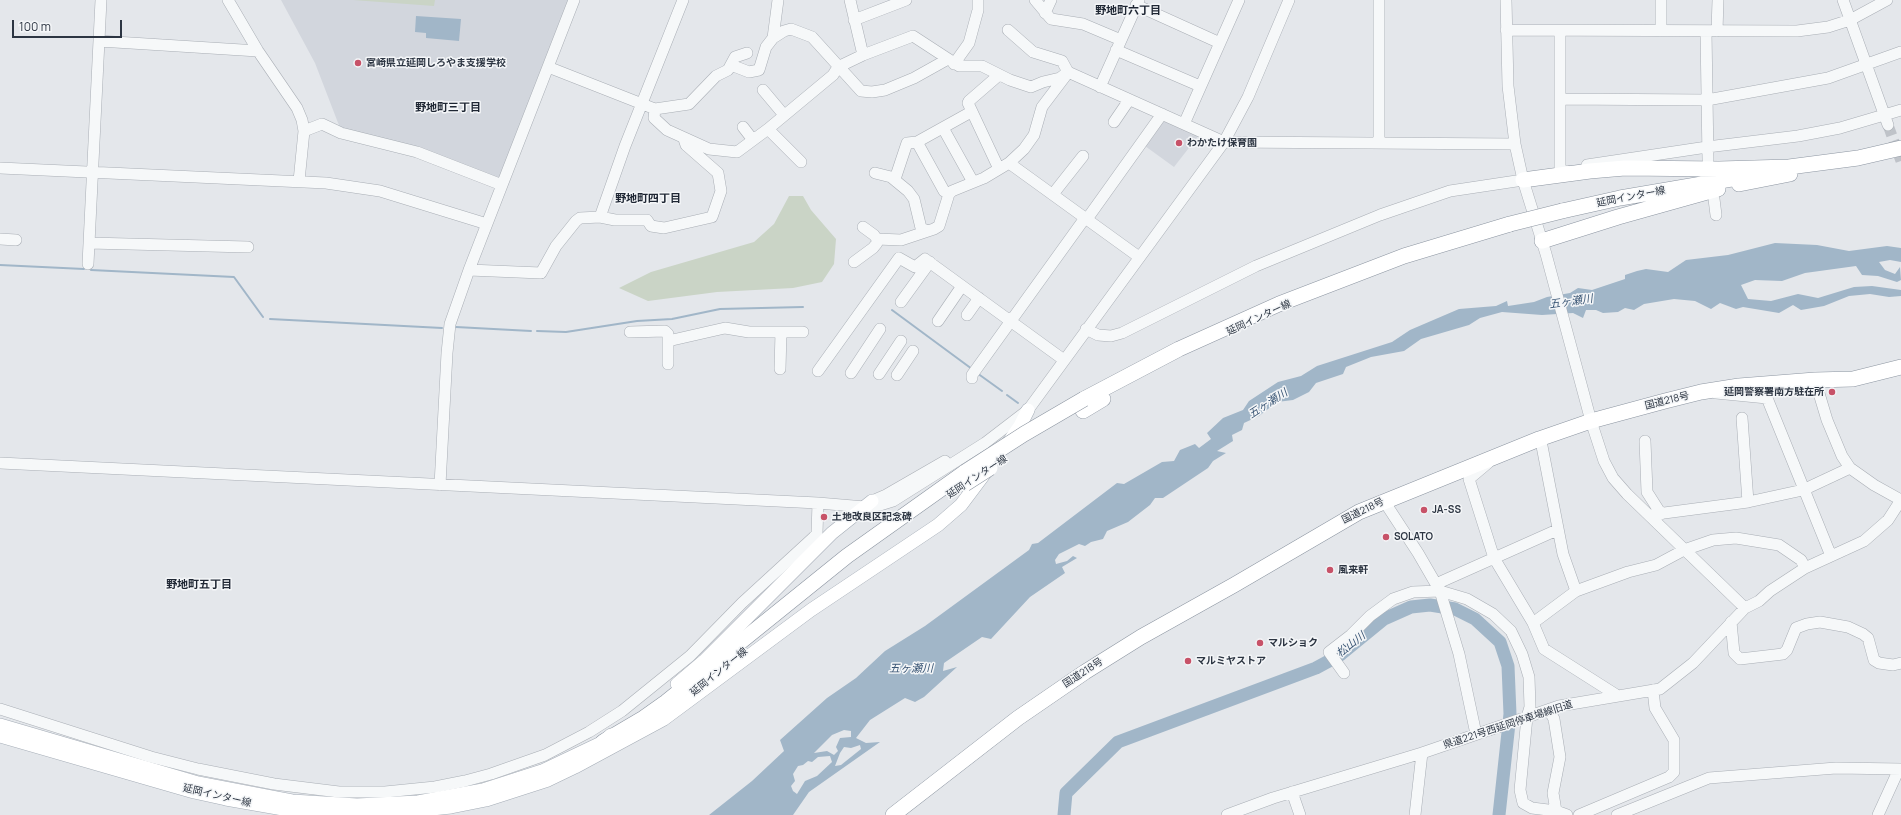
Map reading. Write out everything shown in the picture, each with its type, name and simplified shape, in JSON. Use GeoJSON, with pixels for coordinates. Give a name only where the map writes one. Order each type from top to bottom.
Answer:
{"type":"FeatureCollection","features":[{"type":"Feature","properties":{"kind":"highway"},"geometry":{"type":"LineString","coordinates":[[1523,180],[1625,168],[1719,169],[1789,167],[1858,158],[1901,149]]}},
{"type":"Feature","properties":{"kind":"highway","name":"延岡インター線"},"geometry":{"type":"LineString","coordinates":[[647,727],[726,667],[842,573],[1024,434],[1084,405],[1134,372],[1219,331],[1279,304],[1366,271],[1433,247],[1510,224],[1562,211],[1684,186],[1859,161],[1901,149]]}},
{"type":"Feature","properties":{"kind":"highway"},"geometry":{"type":"LineString","coordinates":[[1544,248],[1618,217],[1728,187],[1826,166]]}},
{"type":"Feature","properties":{"kind":"highway","name":"国道218号"},"geometry":{"type":"LineString","coordinates":[[893,815],[1011,723],[1085,672],[1141,636],[1234,585],[1359,512],[1498,454],[1539,439],[1590,415],[1701,392],[1739,386],[1815,380],[1853,379],[1901,367]]}},
{"type":"Feature","properties":{"kind":"highway","name":"延岡インター線"},"geometry":{"type":"LineString","coordinates":[[603,742],[642,719],[666,702],[835,566],[898,518],[965,478]]}},
{"type":"Feature","properties":{"kind":"main road"},"geometry":{"type":"LineString","coordinates":[[647,727],[664,719],[697,696],[811,610],[951,514],[961,505],[1016,432],[1028,410]]}},
{"type":"Feature","properties":{"kind":"main road"},"geometry":{"type":"LineString","coordinates":[[603,742],[646,710],[693,670],[832,533],[869,504]]}},
{"type":"Feature","properties":{"kind":"main road","name":"延岡インター線"},"geometry":{"type":"LineString","coordinates":[[0,725],[198,783],[292,801],[357,805],[418,802],[483,790],[542,771],[603,742]]}},
{"type":"Feature","properties":{"kind":"main road","name":"延岡インター線"},"geometry":{"type":"LineString","coordinates":[[0,736],[152,781],[226,799],[294,811],[326,814],[385,814],[451,807],[517,791],[575,767],[647,727]]}},
{"type":"Feature","properties":{"kind":"street"},"geometry":{"type":"LineString","coordinates":[[88,264],[101,0]]}},
{"type":"Feature","properties":{"kind":"street"},"geometry":{"type":"LineString","coordinates":[[228,0],[258,51],[296,108],[302,120],[304,131],[300,181]]}},
{"type":"Feature","properties":{"kind":"street"},"geometry":{"type":"LineString","coordinates":[[440,485],[450,328],[469,270],[574,0]]}},
{"type":"Feature","properties":{"kind":"street"},"geometry":{"type":"LineString","coordinates":[[600,217],[625,146],[643,105],[684,0]]}},
{"type":"Feature","properties":{"kind":"street"},"geometry":{"type":"LineString","coordinates":[[773,38],[778,0]]}},
{"type":"Feature","properties":{"kind":"street"},"geometry":{"type":"LineString","coordinates":[[850,0],[862,55]]}},
{"type":"Feature","properties":{"kind":"street"},"geometry":{"type":"LineString","coordinates":[[854,20],[906,0]]}},
{"type":"Feature","properties":{"kind":"street"},"geometry":{"type":"LineString","coordinates":[[731,65],[749,72],[759,70],[766,47],[773,38],[784,31],[791,29],[812,37],[861,91],[872,92],[885,90],[951,61],[969,43],[978,10],[978,0]]}},
{"type":"Feature","properties":{"kind":"street"},"geometry":{"type":"LineString","coordinates":[[1035,0],[1051,19],[1084,24],[1118,45],[1200,86]]}},
{"type":"Feature","properties":{"kind":"street"},"geometry":{"type":"LineString","coordinates":[[1045,13],[1052,0]]}},
{"type":"Feature","properties":{"kind":"street"},"geometry":{"type":"LineString","coordinates":[[1184,124],[1239,0]]}},
{"type":"Feature","properties":{"kind":"street"},"geometry":{"type":"LineString","coordinates":[[0,463],[838,504],[869,504],[880,506],[915,489],[985,443],[1028,410],[1224,142],[1248,97],[1289,0]]}},
{"type":"Feature","properties":{"kind":"street"},"geometry":{"type":"LineString","coordinates":[[1378,0],[1379,143]]}},
{"type":"Feature","properties":{"kind":"street"},"geometry":{"type":"LineString","coordinates":[[1506,0],[1508,86],[1515,144],[1523,180],[1544,248],[1604,461],[1613,478],[1627,494],[1745,608]]}},
{"type":"Feature","properties":{"kind":"street"},"geometry":{"type":"LineString","coordinates":[[1661,0],[1661,30]]}},
{"type":"Feature","properties":{"kind":"street"},"geometry":{"type":"LineString","coordinates":[[1708,160],[1707,100],[1712,31],[1718,0]]}},
{"type":"Feature","properties":{"kind":"street"},"geometry":{"type":"LineString","coordinates":[[1843,0],[1886,121]]}},
{"type":"Feature","properties":{"kind":"street"},"geometry":{"type":"LineString","coordinates":[[1506,30],[1797,31],[1828,27],[1850,20],[1887,0]]}},
{"type":"Feature","properties":{"kind":"street"},"geometry":{"type":"LineString","coordinates":[[1100,87],[1138,3],[1220,43]]}},
{"type":"Feature","properties":{"kind":"street"},"geometry":{"type":"LineString","coordinates":[[1008,30],[1033,52],[1062,61],[1068,72],[1224,142],[1515,144]]}},
{"type":"Feature","properties":{"kind":"street"},"geometry":{"type":"LineString","coordinates":[[1560,31],[1560,175],[1574,168],[1707,147],[1798,136],[1886,121],[1901,110]]}},
{"type":"Feature","properties":{"kind":"street"},"geometry":{"type":"LineString","coordinates":[[655,109],[654,118],[667,130],[709,149],[737,152],[768,129],[784,114],[833,75],[838,67],[862,55],[913,36],[959,66],[982,66],[1020,84],[1031,87],[1043,82],[1060,78],[1068,72]]}},
{"type":"Feature","properties":{"kind":"street"},"geometry":{"type":"LineString","coordinates":[[98,41],[258,51]]}},
{"type":"Feature","properties":{"kind":"street"},"geometry":{"type":"LineString","coordinates":[[1560,99],[1707,100],[1828,78],[1867,66],[1901,52]]}},
{"type":"Feature","properties":{"kind":"street"},"geometry":{"type":"LineString","coordinates":[[548,67],[655,109],[689,104],[716,76],[728,70],[735,57],[747,53]]}},
{"type":"Feature","properties":{"kind":"street"},"geometry":{"type":"LineString","coordinates":[[863,227],[877,239],[901,240],[939,226],[942,221],[949,194],[1009,163],[1024,149],[1034,135],[1042,107],[1068,72]]}},
{"type":"Feature","properties":{"kind":"street"},"geometry":{"type":"LineString","coordinates":[[999,74],[969,101],[971,112],[999,169]]}},
{"type":"Feature","properties":{"kind":"street"},"geometry":{"type":"LineString","coordinates":[[763,90],[784,114]]}},
{"type":"Feature","properties":{"kind":"street"},"geometry":{"type":"LineString","coordinates":[[1114,122],[1129,100]]}},
{"type":"Feature","properties":{"kind":"street"},"geometry":{"type":"LineString","coordinates":[[895,180],[907,143],[917,142],[971,112]]}},
{"type":"Feature","properties":{"kind":"street"},"geometry":{"type":"LineString","coordinates":[[972,378],[972,375],[1162,114]]}},
{"type":"Feature","properties":{"kind":"street"},"geometry":{"type":"LineString","coordinates":[[304,131],[322,124],[341,133],[416,152],[502,184]]}},
{"type":"Feature","properties":{"kind":"street"},"geometry":{"type":"LineString","coordinates":[[743,127],[753,140]]}},
{"type":"Feature","properties":{"kind":"street"},"geometry":{"type":"LineString","coordinates":[[943,128],[973,182]]}},
{"type":"Feature","properties":{"kind":"street"},"geometry":{"type":"LineString","coordinates":[[768,129],[801,162]]}},
{"type":"Feature","properties":{"kind":"street"},"geometry":{"type":"LineString","coordinates":[[469,270],[541,273],[556,246],[580,218],[600,217],[615,220],[647,220],[651,226],[664,228],[712,217],[721,191],[718,173],[686,145],[684,138]]}},
{"type":"Feature","properties":{"kind":"street"},"geometry":{"type":"LineString","coordinates":[[917,142],[944,191],[949,194]]}},
{"type":"Feature","properties":{"kind":"street"},"geometry":{"type":"LineString","coordinates":[[1053,194],[1083,156]]}},
{"type":"Feature","properties":{"kind":"street"},"geometry":{"type":"LineString","coordinates":[[1009,163],[1139,257]]}},
{"type":"Feature","properties":{"kind":"street"},"geometry":{"type":"LineString","coordinates":[[0,168],[300,181],[363,187],[487,224]]}},
{"type":"Feature","properties":{"kind":"street"},"geometry":{"type":"LineString","coordinates":[[875,173],[895,180],[908,191],[914,199],[921,228],[928,231]]}},
{"type":"Feature","properties":{"kind":"street"},"geometry":{"type":"LineString","coordinates":[[1086,329],[1098,335],[1111,336],[1122,333],[1256,266],[1380,215],[1450,191],[1523,180]]}},
{"type":"Feature","properties":{"kind":"street"},"geometry":{"type":"LineString","coordinates":[[1714,199],[1716,215]]}},
{"type":"Feature","properties":{"kind":"street"},"geometry":{"type":"LineString","coordinates":[[0,239],[16,240]]}},
{"type":"Feature","properties":{"kind":"street"},"geometry":{"type":"LineString","coordinates":[[854,262],[873,248],[877,239]]}},
{"type":"Feature","properties":{"kind":"street"},"geometry":{"type":"LineString","coordinates":[[818,371],[899,258],[901,240]]}},
{"type":"Feature","properties":{"kind":"street"},"geometry":{"type":"LineString","coordinates":[[89,243],[248,247]]}},
{"type":"Feature","properties":{"kind":"street"},"geometry":{"type":"LineString","coordinates":[[899,258],[915,267],[925,259],[930,262],[1064,360]]}},
{"type":"Feature","properties":{"kind":"street"},"geometry":{"type":"LineString","coordinates":[[901,302],[930,262]]}},
{"type":"Feature","properties":{"kind":"street"},"geometry":{"type":"LineString","coordinates":[[938,321],[962,286]]}},
{"type":"Feature","properties":{"kind":"street"},"geometry":{"type":"LineString","coordinates":[[967,315],[979,298]]}},
{"type":"Feature","properties":{"kind":"street"},"geometry":{"type":"LineString","coordinates":[[668,341],[725,328],[749,332],[803,332]]}},
{"type":"Feature","properties":{"kind":"street"},"geometry":{"type":"LineString","coordinates":[[851,373],[880,329]]}},
{"type":"Feature","properties":{"kind":"street"},"geometry":{"type":"LineString","coordinates":[[630,332],[665,331],[668,334],[668,364]]}},
{"type":"Feature","properties":{"kind":"street"},"geometry":{"type":"LineString","coordinates":[[780,369],[781,332]]}},
{"type":"Feature","properties":{"kind":"street"},"geometry":{"type":"LineString","coordinates":[[879,374],[901,341]]}},
{"type":"Feature","properties":{"kind":"street"},"geometry":{"type":"LineString","coordinates":[[897,375],[913,351]]}},
{"type":"Feature","properties":{"kind":"street"},"geometry":{"type":"LineString","coordinates":[[1815,380],[1827,420],[1842,456],[1850,468],[1874,485],[1901,500]]}},
{"type":"Feature","properties":{"kind":"street"},"geometry":{"type":"LineString","coordinates":[[1701,392],[1767,398],[1831,556]]}},
{"type":"Feature","properties":{"kind":"street"},"geometry":{"type":"LineString","coordinates":[[1742,418],[1748,502]]}},
{"type":"Feature","properties":{"kind":"street"},"geometry":{"type":"LineString","coordinates":[[1539,439],[1541,441],[1557,530],[1563,554],[1576,591]]}},
{"type":"Feature","properties":{"kind":"street"},"geometry":{"type":"LineString","coordinates":[[1645,440],[1648,492],[1662,514]]}},
{"type":"Feature","properties":{"kind":"street"},"geometry":{"type":"LineString","coordinates":[[1498,454],[1469,479],[1494,558],[1534,622],[1544,649],[1618,696]]}},
{"type":"Feature","properties":{"kind":"street"},"geometry":{"type":"LineString","coordinates":[[1649,515],[1748,502],[1803,490],[1850,468]]}},
{"type":"Feature","properties":{"kind":"street","name":"県道221号西延岡停車場線旧道"},"geometry":{"type":"LineString","coordinates":[[1228,815],[1251,805],[1422,753],[1549,710],[1593,699],[1660,689],[1693,663],[1745,608],[1759,601],[1770,591],[1805,568],[1864,541],[1888,520],[1901,500]]}},
{"type":"Feature","properties":{"kind":"street"},"geometry":{"type":"LineString","coordinates":[[1384,501],[1418,553],[1439,589],[1459,654],[1476,734]]}},
{"type":"Feature","properties":{"kind":"street"},"geometry":{"type":"LineString","coordinates":[[0,709],[150,757],[228,776],[274,784],[339,792],[385,792],[435,787],[472,779],[491,774],[558,749],[622,711],[690,656],[742,603],[814,537],[817,533],[818,503]]}},
{"type":"Feature","properties":{"kind":"street"},"geometry":{"type":"LineString","coordinates":[[1344,673],[1329,652],[1392,599],[1413,592],[1439,589],[1494,558],[1557,530]]}},
{"type":"Feature","properties":{"kind":"street"},"geometry":{"type":"LineString","coordinates":[[1534,622],[1576,591],[1628,572],[1656,565],[1684,550],[1713,540],[1736,538],[1780,545],[1801,560],[1805,568]]}},
{"type":"Feature","properties":{"kind":"street"},"geometry":{"type":"LineString","coordinates":[[1439,589],[1467,599],[1493,614],[1511,631],[1522,654],[1529,677],[1530,707],[1527,717],[1520,790],[1523,803],[1532,808],[1556,811],[1567,815]]}},
{"type":"Feature","properties":{"kind":"street"},"geometry":{"type":"LineString","coordinates":[[1731,622],[1734,653],[1740,659],[1783,654],[1787,650],[1796,628],[1807,624],[1820,622],[1848,627],[1863,634],[1868,638],[1874,660],[1879,663],[1901,663]]}},
{"type":"Feature","properties":{"kind":"street"},"geometry":{"type":"LineString","coordinates":[[1579,815],[1669,777],[1674,772],[1674,740],[1656,708],[1653,690]]}},
{"type":"Feature","properties":{"kind":"street"},"geometry":{"type":"LineString","coordinates":[[1549,710],[1554,719],[1560,758],[1553,793],[1556,811]]}},
{"type":"Feature","properties":{"kind":"street"},"geometry":{"type":"LineString","coordinates":[[1415,815],[1422,753]]}},
{"type":"Feature","properties":{"kind":"street"},"geometry":{"type":"LineString","coordinates":[[1617,815],[1709,778],[1836,768],[1900,769],[1878,815]]}},
{"type":"Feature","properties":{"kind":"street"},"geometry":{"type":"LineString","coordinates":[[1292,792],[1300,815]]}},
{"type":"Feature","properties":{"kind":"shaded area"},"geometry":{"type":"Polygon","coordinates":[[[281,0],[569,0],[500,178],[416,148],[340,128],[315,63],[281,0]]]}},
{"type":"Feature","properties":{"kind":"shaded area"},"geometry":{"type":"Polygon","coordinates":[[[1162,119],[1199,135],[1174,167],[1145,146],[1162,119]]]}},
{"type":"Feature","properties":{"kind":"green space"},"geometry":{"type":"Polygon","coordinates":[[[353,0],[435,0],[434,6],[353,0]]]}},
{"type":"Feature","properties":{"kind":"green space"},"geometry":{"type":"Polygon","coordinates":[[[789,196],[803,196],[811,210],[836,239],[834,264],[822,282],[793,288],[717,292],[648,301],[619,288],[651,272],[754,242],[774,224],[789,196]]]}},
{"type":"Feature","properties":{"kind":"water"},"geometry":{"type":"Polygon","coordinates":[[[416,16],[461,19],[459,41],[426,38],[426,33],[415,32],[416,16]]]}},
{"type":"Feature","properties":{"kind":"water","name":"五ヶ瀬川"},"geometry":{"type":"Polygon","coordinates":[[[1775,243],[1817,245],[1849,251],[1887,246],[1901,248],[1901,262],[1890,260],[1879,262],[1885,270],[1895,274],[1900,267],[1901,280],[1897,282],[1878,276],[1862,275],[1856,266],[1805,273],[1782,281],[1755,280],[1741,285],[1748,299],[1771,301],[1798,294],[1818,298],[1854,287],[1872,286],[1901,290],[1901,296],[1889,297],[1870,294],[1849,296],[1824,306],[1801,310],[1793,305],[1779,313],[1743,307],[1736,309],[1720,303],[1711,309],[1695,301],[1674,299],[1644,304],[1634,310],[1625,308],[1618,312],[1603,313],[1596,310],[1586,310],[1583,318],[1573,313],[1542,315],[1502,312],[1480,318],[1469,325],[1421,339],[1404,351],[1371,357],[1346,367],[1343,374],[1316,383],[1309,392],[1293,400],[1277,402],[1259,416],[1244,423],[1242,430],[1232,435],[1233,441],[1217,451],[1226,453],[1213,461],[1208,468],[1163,498],[1155,498],[1150,505],[1128,522],[1107,531],[1103,539],[1091,542],[1085,546],[1079,544],[1059,554],[1055,560],[1056,564],[1067,561],[1073,556],[1077,558],[1062,567],[1065,573],[1030,597],[991,639],[982,637],[944,663],[943,671],[957,667],[924,697],[915,702],[905,698],[870,720],[856,738],[866,743],[880,742],[809,792],[793,815],[709,815],[752,781],[784,751],[780,740],[827,698],[856,678],[885,651],[925,626],[1029,550],[1032,544],[1038,543],[1117,483],[1124,484],[1162,462],[1174,461],[1180,450],[1195,444],[1199,448],[1211,439],[1207,433],[1223,418],[1243,410],[1249,401],[1278,382],[1301,376],[1317,366],[1392,342],[1410,330],[1459,309],[1496,306],[1507,301],[1508,306],[1534,302],[1547,297],[1570,293],[1578,288],[1592,290],[1625,279],[1625,275],[1637,271],[1646,269],[1668,272],[1686,260],[1728,255],[1775,243]],[[844,730],[832,735],[814,753],[827,751],[834,755],[838,751],[836,747],[840,738],[851,737],[851,731],[844,730]],[[860,745],[851,748],[844,747],[835,766],[841,765],[861,749],[860,745]],[[830,756],[818,757],[812,762],[808,761],[803,765],[798,766],[793,774],[795,781],[791,786],[793,791],[797,794],[805,781],[817,776],[832,762],[830,756]]]}},
{"type":"Feature","properties":{"kind":"waterway"},"geometry":{"type":"LineString","coordinates":[[0,265],[84,269]]}},
{"type":"Feature","properties":{"kind":"waterway"},"geometry":{"type":"LineString","coordinates":[[91,270],[234,277],[263,317]]}},
{"type":"Feature","properties":{"kind":"waterway"},"geometry":{"type":"LineString","coordinates":[[537,331],[566,332],[637,321],[672,319],[720,309],[803,307]]}},
{"type":"Feature","properties":{"kind":"waterway"},"geometry":{"type":"LineString","coordinates":[[892,310],[972,369]]}},
{"type":"Feature","properties":{"kind":"waterway"},"geometry":{"type":"LineString","coordinates":[[270,319],[442,328]]}},
{"type":"Feature","properties":{"kind":"waterway"},"geometry":{"type":"LineString","coordinates":[[456,327],[531,331]]}},
{"type":"Feature","properties":{"kind":"waterway"},"geometry":{"type":"LineString","coordinates":[[977,373],[1002,391]]}},
{"type":"Feature","properties":{"kind":"waterway"},"geometry":{"type":"LineString","coordinates":[[1007,395],[1018,403]]}},
{"type":"Feature","properties":{"kind":"waterway","name":"松山川"},"geometry":{"type":"LineString","coordinates":[[1064,815],[1066,793],[1118,742],[1316,668],[1340,655],[1384,619],[1411,607],[1430,605],[1455,609],[1475,619],[1500,642],[1508,666],[1510,714],[1499,815]]}},
{"type":"Feature","properties":{"kind":"tunnel"},"geometry":{"type":"LineString","coordinates":[[1888,125],[1901,161]]}},
{"type":"Feature","properties":{"kind":"place","name":"宮崎県立延岡しろやま支援学校"},"geometry":{"type":"Point","coordinates":[358,63]}},
{"type":"Feature","properties":{"kind":"place","name":"わかたけ保育園"},"geometry":{"type":"Point","coordinates":[1179,143]}},
{"type":"Feature","properties":{"kind":"place","name":"延岡警察署南方駐在所"},"geometry":{"type":"Point","coordinates":[1832,392]}},
{"type":"Feature","properties":{"kind":"place","name":"JA-SS"},"geometry":{"type":"Point","coordinates":[1424,510]}},
{"type":"Feature","properties":{"kind":"place","name":"土地改良区記念碑"},"geometry":{"type":"Point","coordinates":[824,517]}},
{"type":"Feature","properties":{"kind":"place","name":"SOLATO"},"geometry":{"type":"Point","coordinates":[1386,537]}},
{"type":"Feature","properties":{"kind":"place","name":"風来軒"},"geometry":{"type":"Point","coordinates":[1330,570]}},
{"type":"Feature","properties":{"kind":"place","name":"マルショク"},"geometry":{"type":"Point","coordinates":[1260,643]}},
{"type":"Feature","properties":{"kind":"place","name":"マルミヤストア"},"geometry":{"type":"Point","coordinates":[1188,661]}},
{"type":"Feature","properties":{"kind":"district","name":"野地町六丁目"},"geometry":{"type":"Point","coordinates":[1128,11]}},
{"type":"Feature","properties":{"kind":"district","name":"野地町三丁目"},"geometry":{"type":"Point","coordinates":[448,108]}},
{"type":"Feature","properties":{"kind":"district","name":"野地町四丁目"},"geometry":{"type":"Point","coordinates":[648,199]}},
{"type":"Feature","properties":{"kind":"district","name":"野地町五丁目"},"geometry":{"type":"Point","coordinates":[199,585]}}]}
